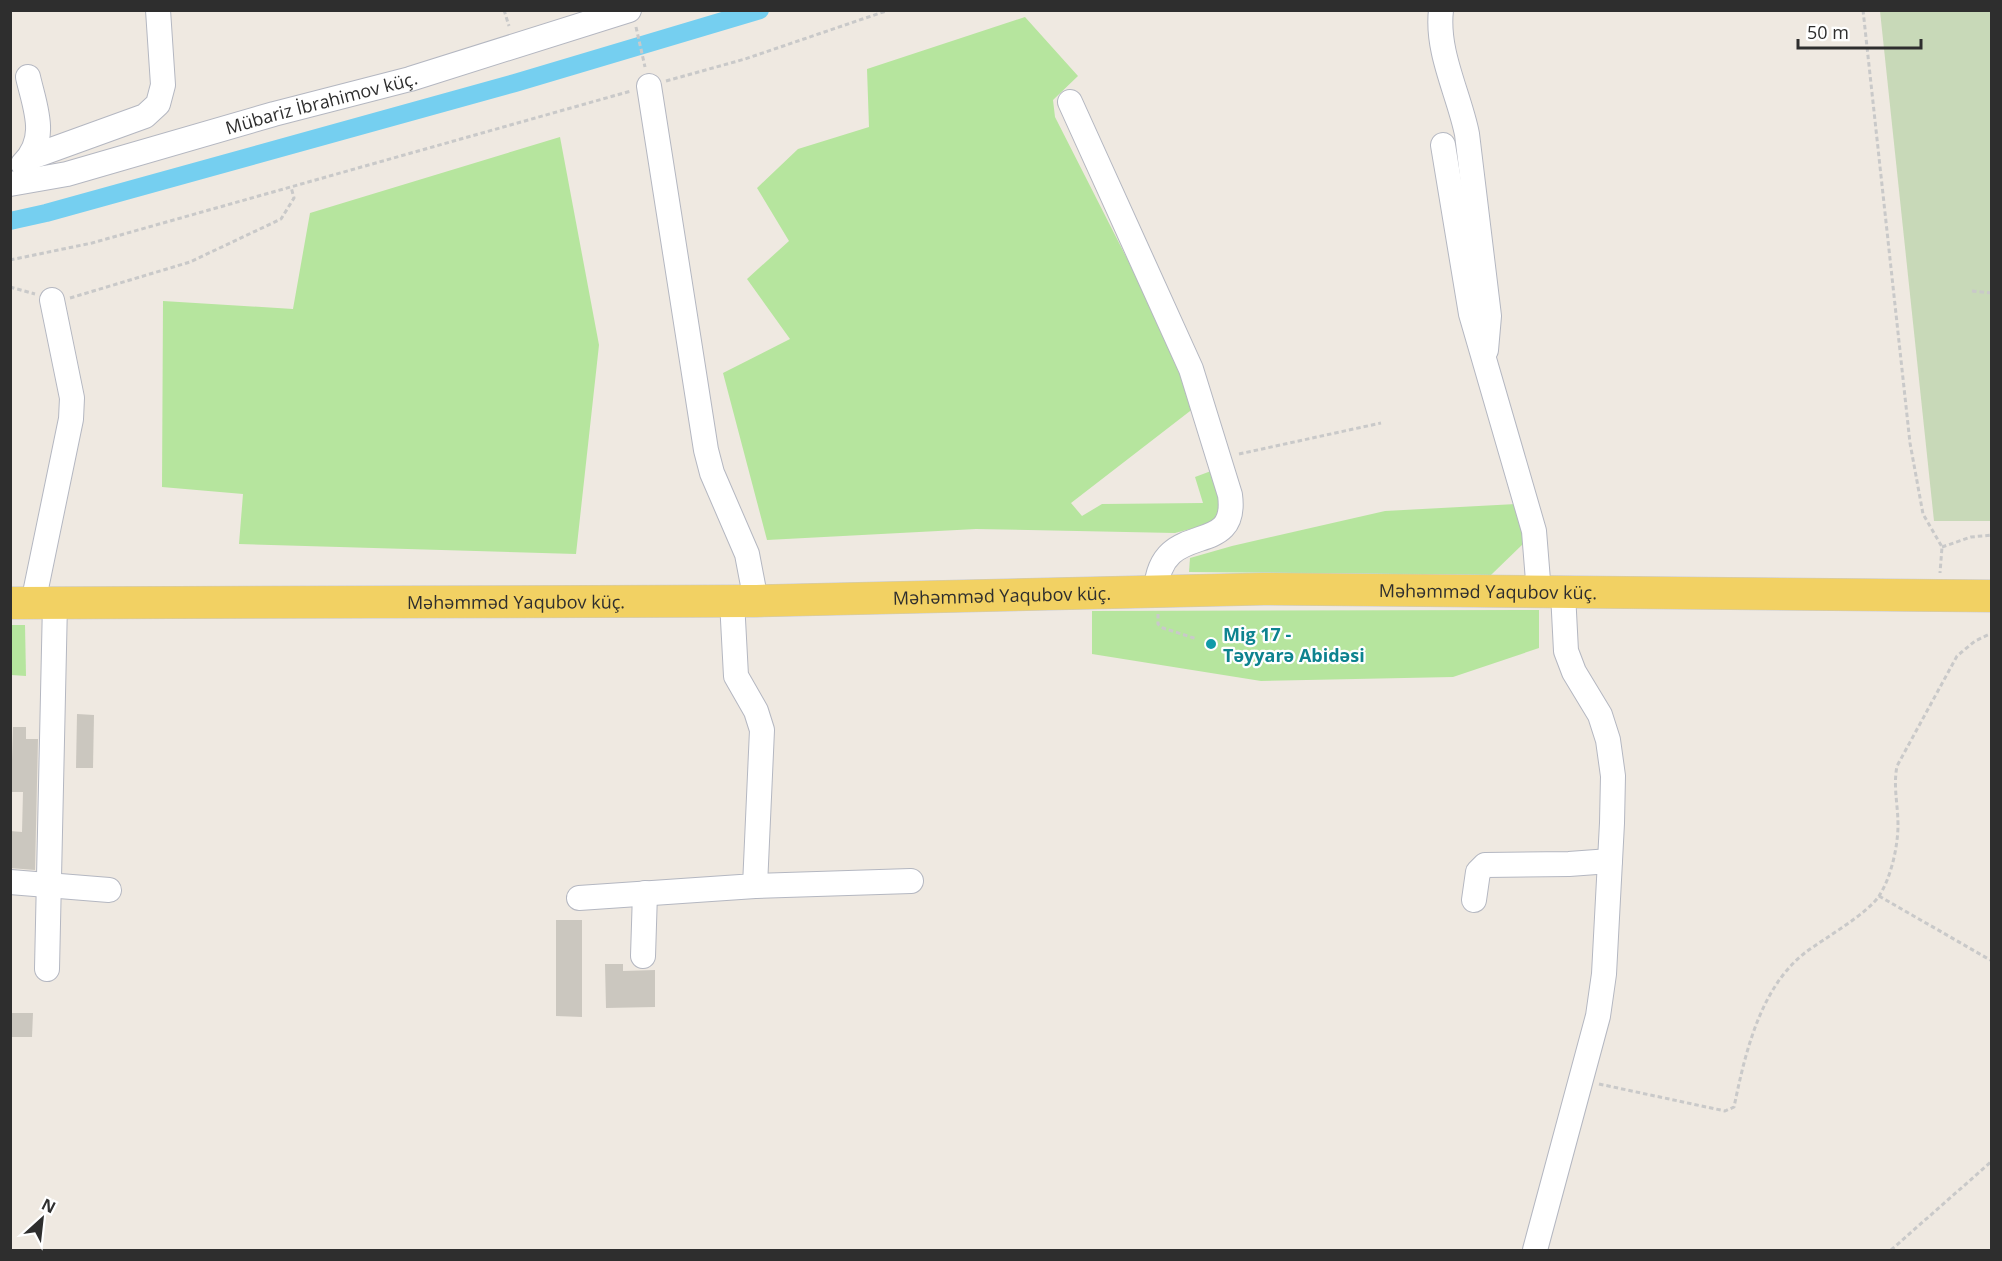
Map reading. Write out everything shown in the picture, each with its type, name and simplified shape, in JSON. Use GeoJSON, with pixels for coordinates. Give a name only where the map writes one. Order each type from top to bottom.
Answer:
{"type":"FeatureCollection","features":[{"type":"Feature","properties":{"kind":"main road","name":"Məhəmməd Yaqubov küç."},"geometry":{"type":"LineString","coordinates":[[33,603],[744,601],[1263,589],[1992,596]]}},
{"type":"Feature","properties":{"kind":"street"},"geometry":{"type":"LineString","coordinates":[[29,158],[145,117],[158,104],[163,85],[158,10]]}},
{"type":"Feature","properties":{"kind":"street"},"geometry":{"type":"LineString","coordinates":[[1441,10],[1442,44],[1462,105],[1467,134],[1488,304],[1489,332],[1483,358]]}},
{"type":"Feature","properties":{"kind":"street","name":"Mübariz İbrahimov küç."},"geometry":{"type":"LineString","coordinates":[[11,184],[67,174],[274,114],[410,79],[632,16]]}},
{"type":"Feature","properties":{"kind":"street"},"geometry":{"type":"LineString","coordinates":[[11,184],[19,168],[38,144],[39,128],[28,77]]}},
{"type":"Feature","properties":{"kind":"street"},"geometry":{"type":"LineString","coordinates":[[648,86],[706,450],[712,473],[747,554],[736,676],[756,711],[762,730],[755,886]]}},
{"type":"Feature","properties":{"kind":"street"},"geometry":{"type":"LineString","coordinates":[[1070,102],[1191,369],[1230,495],[1232,510],[1229,522],[1221,530],[1173,550],[1163,560],[1157,576],[1156,590]]}},
{"type":"Feature","properties":{"kind":"street"},"geometry":{"type":"LineString","coordinates":[[1443,146],[1471,314],[1566,651],[1574,672],[1599,716],[1608,740],[1613,777],[1604,974],[1598,1016],[1535,1251]]}},
{"type":"Feature","properties":{"kind":"street"},"geometry":{"type":"LineString","coordinates":[[47,969],[48,885],[33,603],[72,408],[72,398],[52,300]]}},
{"type":"Feature","properties":{"kind":"street"},"geometry":{"type":"LineString","coordinates":[[1474,900],[1478,872],[1485,865],[1610,861]]}},
{"type":"Feature","properties":{"kind":"street"},"geometry":{"type":"LineString","coordinates":[[579,898],[755,886],[911,881]]}},
{"type":"Feature","properties":{"kind":"street"},"geometry":{"type":"LineString","coordinates":[[10,882],[109,890]]}},
{"type":"Feature","properties":{"kind":"street"},"geometry":{"type":"LineString","coordinates":[[643,956],[645,893]]}},
{"type":"Feature","properties":{"kind":"path"},"geometry":{"type":"LineString","coordinates":[[10,260],[92,243],[745,59],[889,10]]}},
{"type":"Feature","properties":{"kind":"path"},"geometry":{"type":"LineString","coordinates":[[1863,10],[1910,443],[1923,514],[1942,548],[1938,596]]}},
{"type":"Feature","properties":{"kind":"path"},"geometry":{"type":"LineString","coordinates":[[632,16],[648,86]]}},
{"type":"Feature","properties":{"kind":"path"},"geometry":{"type":"LineString","coordinates":[[10,287],[52,300],[70,298],[190,262],[281,219],[294,198],[291,187]]}},
{"type":"Feature","properties":{"kind":"path"},"geometry":{"type":"LineString","coordinates":[[1972,291],[1992,293]]}},
{"type":"Feature","properties":{"kind":"path"},"geometry":{"type":"LineString","coordinates":[[1220,459],[1381,423]]}},
{"type":"Feature","properties":{"kind":"path"},"geometry":{"type":"LineString","coordinates":[[1942,548],[1971,537],[1992,535]]}},
{"type":"Feature","properties":{"kind":"path"},"geometry":{"type":"LineString","coordinates":[[1156,590],[1158,624],[1163,628],[1197,639]]}},
{"type":"Feature","properties":{"kind":"path"},"geometry":{"type":"LineString","coordinates":[[1581,1080],[1725,1111],[1734,1107],[1744,1059],[1759,1021],[1780,980],[1803,954],[1869,907],[1879,896],[1895,850],[1898,826],[1893,784],[1897,766],[1958,656],[1975,641],[1992,633]]}},
{"type":"Feature","properties":{"kind":"path"},"geometry":{"type":"LineString","coordinates":[[1879,896],[1992,961]]}},
{"type":"Feature","properties":{"kind":"path"},"geometry":{"type":"LineString","coordinates":[[1891,1251],[1992,1161]]}},
{"type":"Feature","properties":{"kind":"green space"},"geometry":{"type":"Polygon","coordinates":[[[1880,11],[1991,11],[1991,521],[1934,521],[1880,11]]]}},
{"type":"Feature","properties":{"kind":"green space"},"geometry":{"type":"Polygon","coordinates":[[[1025,17],[1078,76],[1053,100],[1055,117],[1173,349],[1194,408],[1071,503],[1082,516],[1102,504],[1203,503],[1195,477],[1211,471],[1224,510],[1209,524],[1175,533],[976,529],[767,540],[723,373],[790,339],[747,279],[789,241],[757,188],[798,149],[869,127],[867,69],[1025,17]]]}},
{"type":"Feature","properties":{"kind":"green space"},"geometry":{"type":"Polygon","coordinates":[[[560,137],[599,345],[576,554],[239,544],[243,494],[162,487],[163,301],[293,309],[310,213],[560,137]]]}},
{"type":"Feature","properties":{"kind":"green space"},"geometry":{"type":"Polygon","coordinates":[[[1516,504],[1525,542],[1491,575],[1189,572],[1190,558],[1232,546],[1385,511],[1516,504]]]}},
{"type":"Feature","properties":{"kind":"green space"},"geometry":{"type":"Polygon","coordinates":[[[1539,610],[1539,648],[1453,677],[1261,681],[1092,654],[1092,611],[1539,610]]]}},
{"type":"Feature","properties":{"kind":"green space"},"geometry":{"type":"Polygon","coordinates":[[[11,625],[25,625],[26,676],[11,675],[11,625]]]}},
{"type":"Feature","properties":{"kind":"building"},"geometry":{"type":"Polygon","coordinates":[[[77,714],[94,715],[93,768],[76,768],[77,714]]]}},
{"type":"Feature","properties":{"kind":"building"},"geometry":{"type":"Polygon","coordinates":[[[13,727],[26,727],[26,739],[38,739],[35,870],[10,868],[10,831],[22,832],[23,792],[11,792],[13,727]]]}},
{"type":"Feature","properties":{"kind":"building"},"geometry":{"type":"Polygon","coordinates":[[[556,920],[582,920],[582,1017],[556,1016],[556,920]]]}},
{"type":"Feature","properties":{"kind":"building"},"geometry":{"type":"Polygon","coordinates":[[[605,964],[623,964],[623,971],[655,970],[655,1007],[606,1008],[605,964]]]}},
{"type":"Feature","properties":{"kind":"building"},"geometry":{"type":"Polygon","coordinates":[[[10,1013],[33,1013],[32,1037],[10,1037],[10,1013]]]}},
{"type":"Feature","properties":{"kind":"waterway"},"geometry":{"type":"LineString","coordinates":[[10,221],[515,83],[760,10]]}},
{"type":"Feature","properties":{"kind":"place","name":"Mig 17 - Təyyarə Abidəsi"},"geometry":{"type":"Point","coordinates":[1211,644]}}]}
